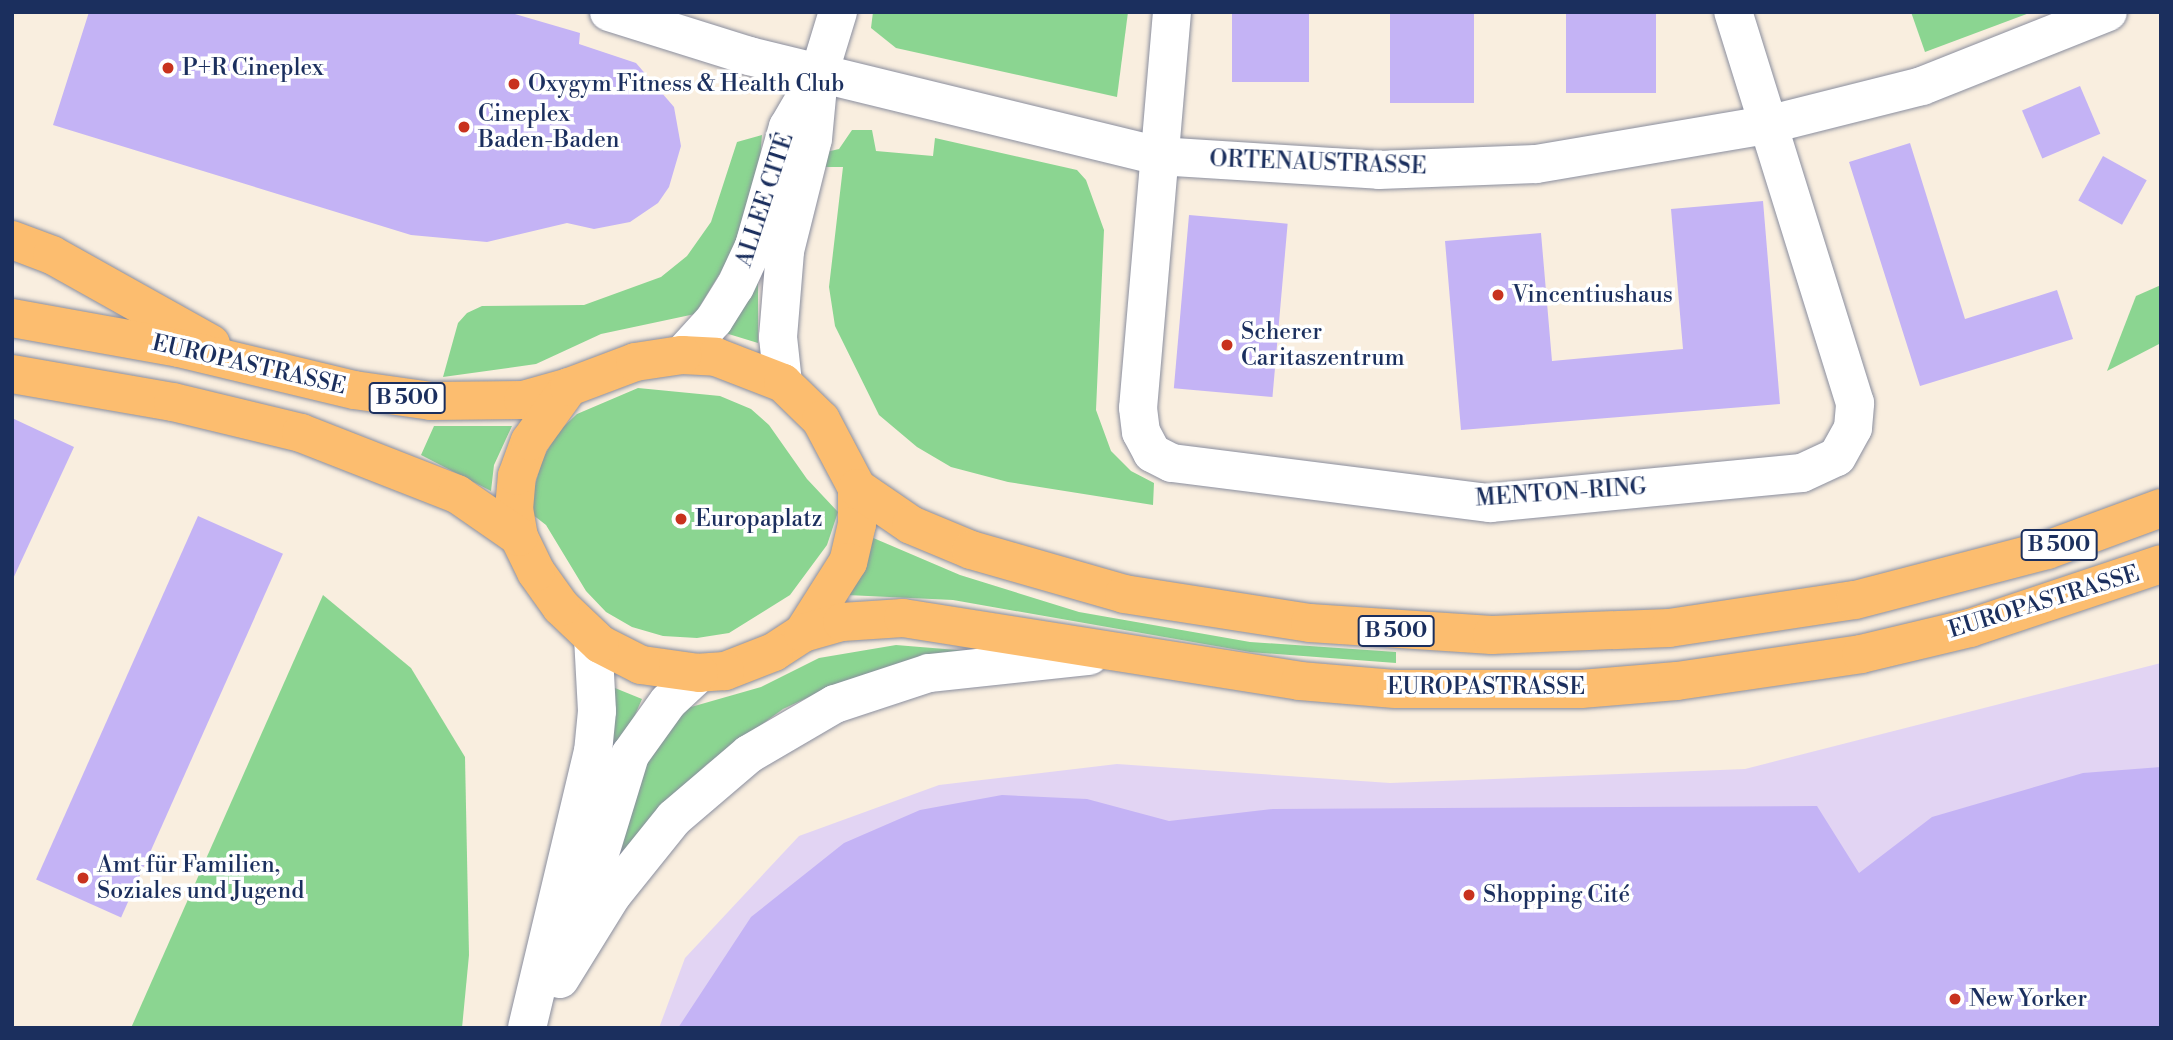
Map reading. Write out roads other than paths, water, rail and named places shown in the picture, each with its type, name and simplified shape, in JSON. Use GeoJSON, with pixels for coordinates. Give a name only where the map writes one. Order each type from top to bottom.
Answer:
{"type":"FeatureCollection","features":[{"type":"Feature","properties":{"kind":"main road"},"geometry":{"type":"LineString","coordinates":[[12,240],[63,261],[246,365]]}},
{"type":"Feature","properties":{"kind":"main road","name":"EUROPASTRASSE"},"geometry":{"type":"LineString","coordinates":[[12,318],[92,330],[354,390],[431,401],[523,400],[569,387]]}},
{"type":"Feature","properties":{"kind":"main road","name":"B 500"},"geometry":{"type":"LineString","coordinates":[[682,355],[716,357],[783,383],[821,420],[857,488],[858,524],[848,562],[803,633],[750,663],[699,673],[641,665],[593,638],[561,607],[519,537],[514,509],[517,476],[530,441],[569,387],[635,362],[682,355]]}},
{"type":"Feature","properties":{"kind":"main road","name":"B 500"},"geometry":{"type":"LineString","coordinates":[[12,374],[173,402],[301,433],[457,494],[519,537]]}},
{"type":"Feature","properties":{"kind":"main road","name":"B 500"},"geometry":{"type":"LineString","coordinates":[[857,488],[911,525],[971,550],[1124,594],[1310,623],[1492,635],[1669,628],[1855,600],[2047,550],[2161,508]]}},
{"type":"Feature","properties":{"kind":"main road","name":"EUROPASTRASSE"},"geometry":{"type":"LineString","coordinates":[[803,633],[842,622],[903,618],[1300,681],[1396,689],[1494,691],[1677,681],[1849,656],[1970,628],[2161,565]]}},
{"type":"Feature","properties":{"kind":"street","name":"ORTENAUSTRASSE"},"geometry":{"type":"LineString","coordinates":[[609,12],[819,74],[1158,156],[1379,170],[1536,164],[1767,125],[1922,86],[2108,12]]}},
{"type":"Feature","properties":{"kind":"street","name":"ALLEE CITÉ"},"geometry":{"type":"LineString","coordinates":[[783,383],[778,337],[785,251],[813,139],[819,74],[838,12]]}},
{"type":"Feature","properties":{"kind":"street","name":"MENTON-RING"},"geometry":{"type":"LineString","coordinates":[[1172,12],[1138,408],[1141,432],[1152,453],[1172,463],[1490,503],[1802,473],[1837,457],[1853,428],[1855,403],[1733,12]]}},
{"type":"Feature","properties":{"kind":"street","name":"ALLEE CITÉ"},"geometry":{"type":"LineString","coordinates":[[682,355],[714,320],[735,287],[754,246],[788,127],[819,74]]}},
{"type":"Feature","properties":{"kind":"street"},"geometry":{"type":"LineString","coordinates":[[527,1028],[593,752],[597,711],[593,638]]}},
{"type":"Feature","properties":{"kind":"street"},"geometry":{"type":"LineString","coordinates":[[560,979],[612,895],[674,818],[749,754],[835,704],[929,673],[1026,659],[1120,654]]}},
{"type":"Feature","properties":{"kind":"street"},"geometry":{"type":"LineString","coordinates":[[544,1028],[630,755],[668,702],[699,673]]}},
{"type":"Feature","properties":{"kind":"place","name":"P+R Cineplex"},"geometry":{"type":"Point","coordinates":[168,68]}},
{"type":"Feature","properties":{"kind":"place","name":"Oxygym Fitness & Health Club"},"geometry":{"type":"Point","coordinates":[514,84]}},
{"type":"Feature","properties":{"kind":"place","name":"Cineplex Baden-Baden"},"geometry":{"type":"Point","coordinates":[464,127]}},
{"type":"Feature","properties":{"kind":"place","name":"Vincentiushaus"},"geometry":{"type":"Point","coordinates":[1498,295]}},
{"type":"Feature","properties":{"kind":"place","name":"Scherer Caritaszentrum"},"geometry":{"type":"Point","coordinates":[1227,345]}},
{"type":"Feature","properties":{"kind":"place","name":"Europaplatz"},"geometry":{"type":"Point","coordinates":[681,519]}},
{"type":"Feature","properties":{"kind":"place","name":"Amt für Familien, Soziales und Jugend"},"geometry":{"type":"Point","coordinates":[83,878]}},
{"type":"Feature","properties":{"kind":"place","name":"Shopping Cité"},"geometry":{"type":"Point","coordinates":[1469,895]}},
{"type":"Feature","properties":{"kind":"place","name":"New Yorker"},"geometry":{"type":"Point","coordinates":[1955,999]}}]}
